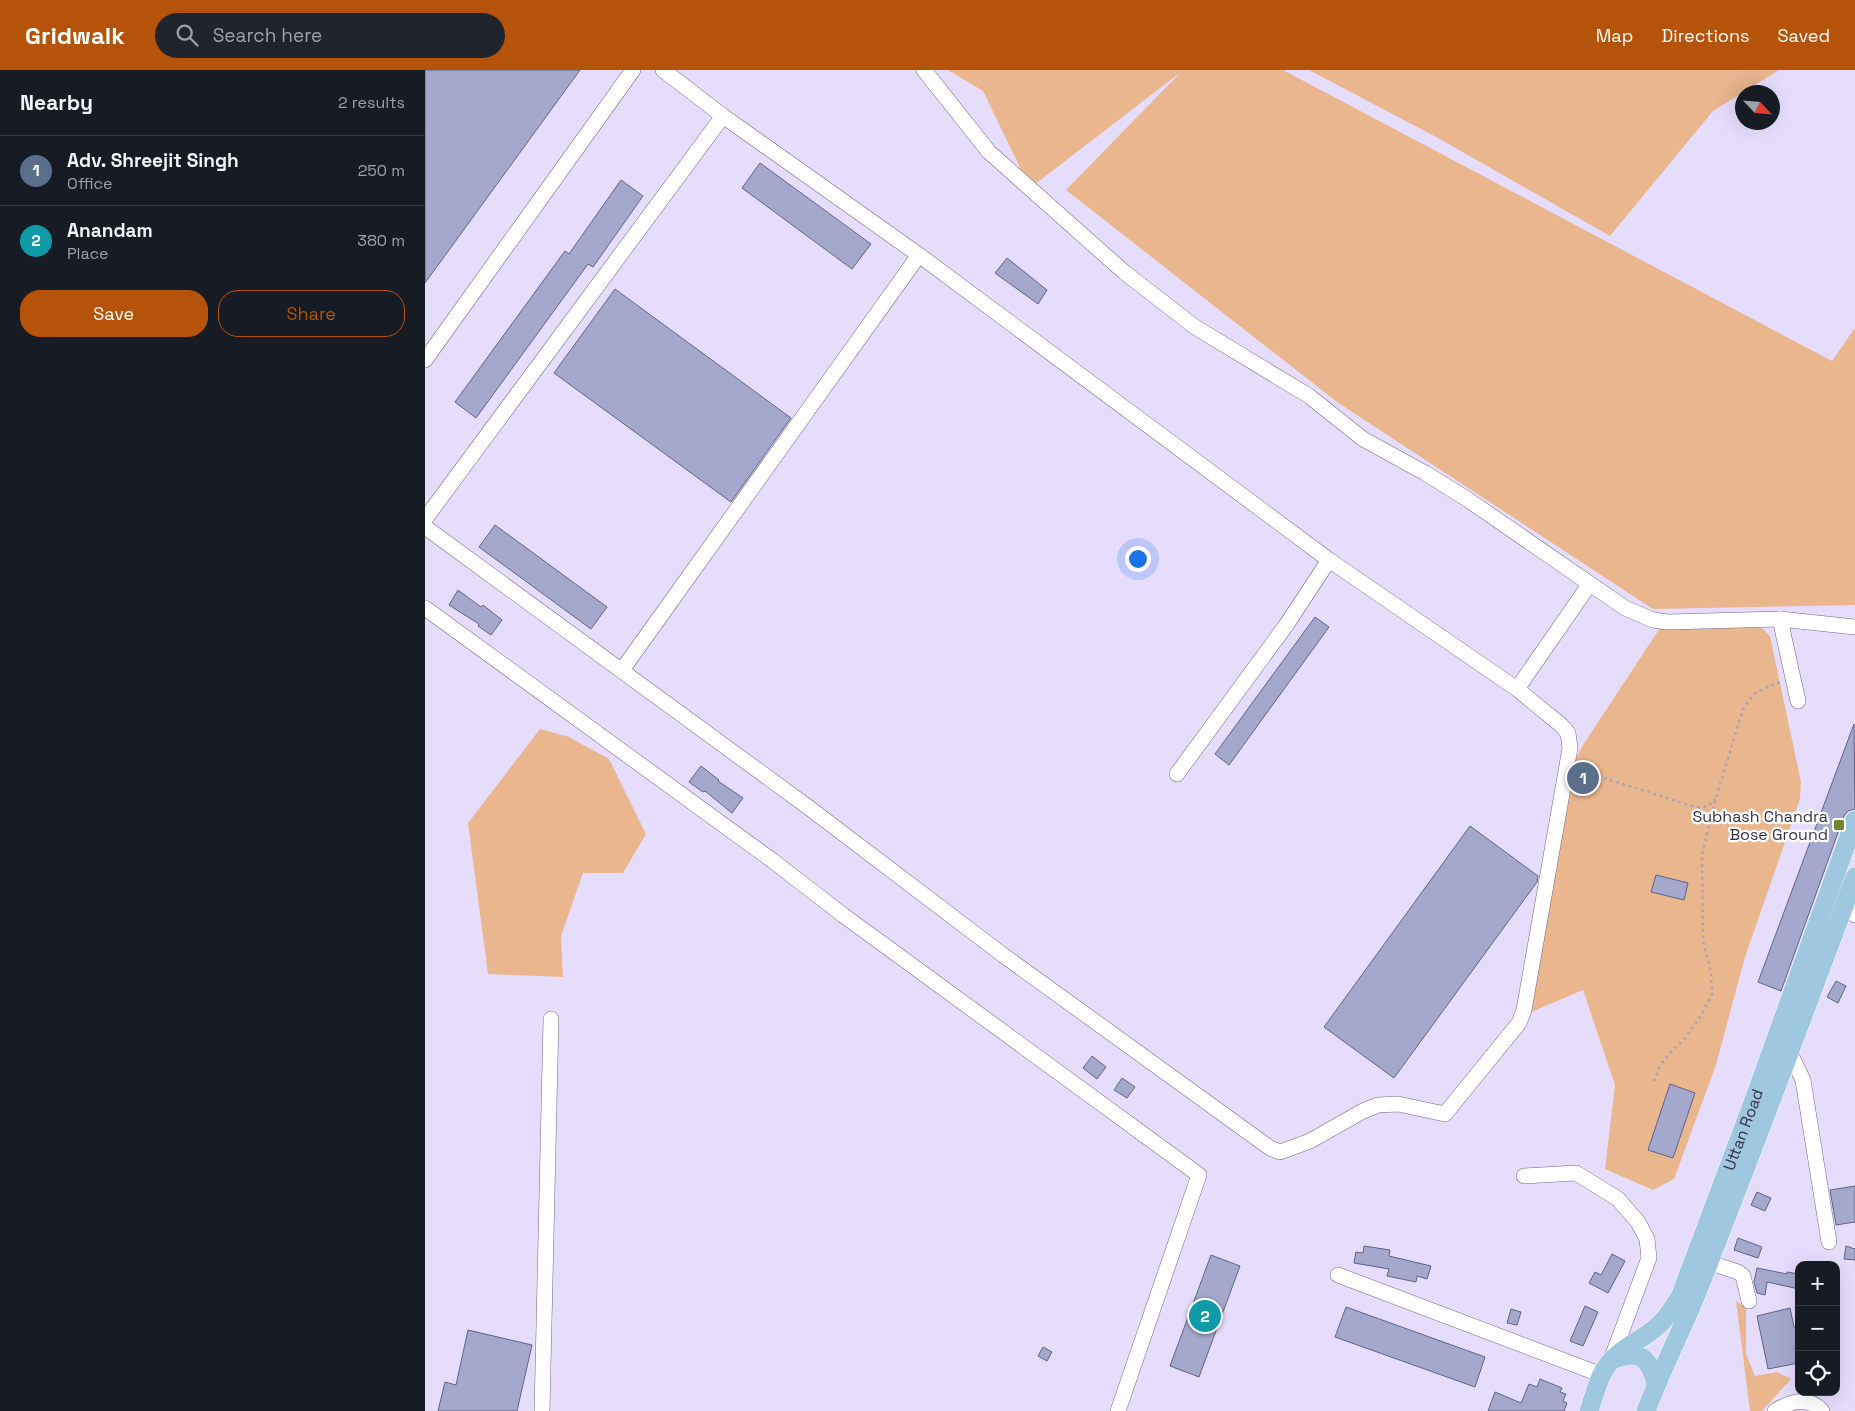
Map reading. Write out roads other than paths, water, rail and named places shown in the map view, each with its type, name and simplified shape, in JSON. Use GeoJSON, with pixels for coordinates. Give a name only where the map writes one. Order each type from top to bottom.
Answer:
{"type":"FeatureCollection","features":[{"type":"Feature","properties":{"kind":"main road","name":"Uttan Road"},"geometry":{"type":"LineString","coordinates":[[1607,1367],[1627,1346],[1653,1330],[1663,1321],[1680,1297],[1855,820]]}},
{"type":"Feature","properties":{"kind":"main road","name":"Uttan Road"},"geometry":{"type":"LineString","coordinates":[[1646,1411],[1656,1383],[1693,1302],[1789,1051],[1849,911],[1855,877]]}},
{"type":"Feature","properties":{"kind":"main road"},"geometry":{"type":"LineString","coordinates":[[1589,1411],[1607,1367],[1624,1355],[1635,1354],[1644,1358],[1651,1367],[1656,1383]]}},
{"type":"Feature","properties":{"kind":"street"},"geometry":{"type":"LineString","coordinates":[[425,360],[633,70]]}},
{"type":"Feature","properties":{"kind":"street"},"geometry":{"type":"LineString","coordinates":[[425,527],[808,807],[1019,966],[1270,1148],[1280,1152],[1310,1141],[1378,1104],[1398,1104],[1445,1114],[1519,1023],[1524,1010],[1570,748],[1568,733],[1561,725],[1517,689],[1329,560],[919,255],[723,116],[663,70]]}},
{"type":"Feature","properties":{"kind":"street"},"geometry":{"type":"LineString","coordinates":[[924,70],[989,152],[1125,272],[1195,327],[1309,396],[1363,440],[1425,473],[1467,499],[1589,585],[1625,608],[1653,620],[1667,622],[1780,619],[1855,627]]}},
{"type":"Feature","properties":{"kind":"street"},"geometry":{"type":"LineString","coordinates":[[425,519],[723,116]]}},
{"type":"Feature","properties":{"kind":"street"},"geometry":{"type":"LineString","coordinates":[[621,670],[919,255]]}},
{"type":"Feature","properties":{"kind":"street"},"geometry":{"type":"LineString","coordinates":[[1177,774],[1287,624],[1329,560]]}},
{"type":"Feature","properties":{"kind":"street"},"geometry":{"type":"LineString","coordinates":[[1517,689],[1589,585]]}},
{"type":"Feature","properties":{"kind":"street"},"geometry":{"type":"LineString","coordinates":[[425,608],[773,861],[851,921],[1199,1175],[1118,1411]]}},
{"type":"Feature","properties":{"kind":"street"},"geometry":{"type":"LineString","coordinates":[[1780,619],[1798,701]]}},
{"type":"Feature","properties":{"kind":"street"},"geometry":{"type":"LineString","coordinates":[[542,1411],[551,1019]]}},
{"type":"Feature","properties":{"kind":"street"},"geometry":{"type":"LineString","coordinates":[[1789,1051],[1803,1080],[1829,1242]]}},
{"type":"Feature","properties":{"kind":"street"},"geometry":{"type":"LineString","coordinates":[[1338,1276],[1607,1367],[1649,1258],[1647,1239],[1638,1222],[1618,1199],[1576,1173],[1524,1176]]}},
{"type":"Feature","properties":{"kind":"street"},"geometry":{"type":"LineString","coordinates":[[1708,1262],[1738,1272],[1743,1276],[1749,1300]]}},
{"type":"Feature","properties":{"kind":"street"},"geometry":{"type":"LineString","coordinates":[[1775,1411],[1787,1404],[1803,1401],[1815,1403],[1822,1411]]}},
{"type":"Feature","properties":{"kind":"place","name":"Adv. Shreejit Singh"},"geometry":{"type":"Point","coordinates":[1583,778]}},
{"type":"Feature","properties":{"kind":"place","name":"Subhash Chandra Bose Ground"},"geometry":{"type":"Point","coordinates":[1839,825]}},
{"type":"Feature","properties":{"kind":"place","name":"Anandam"},"geometry":{"type":"Point","coordinates":[1205,1316]}}]}
